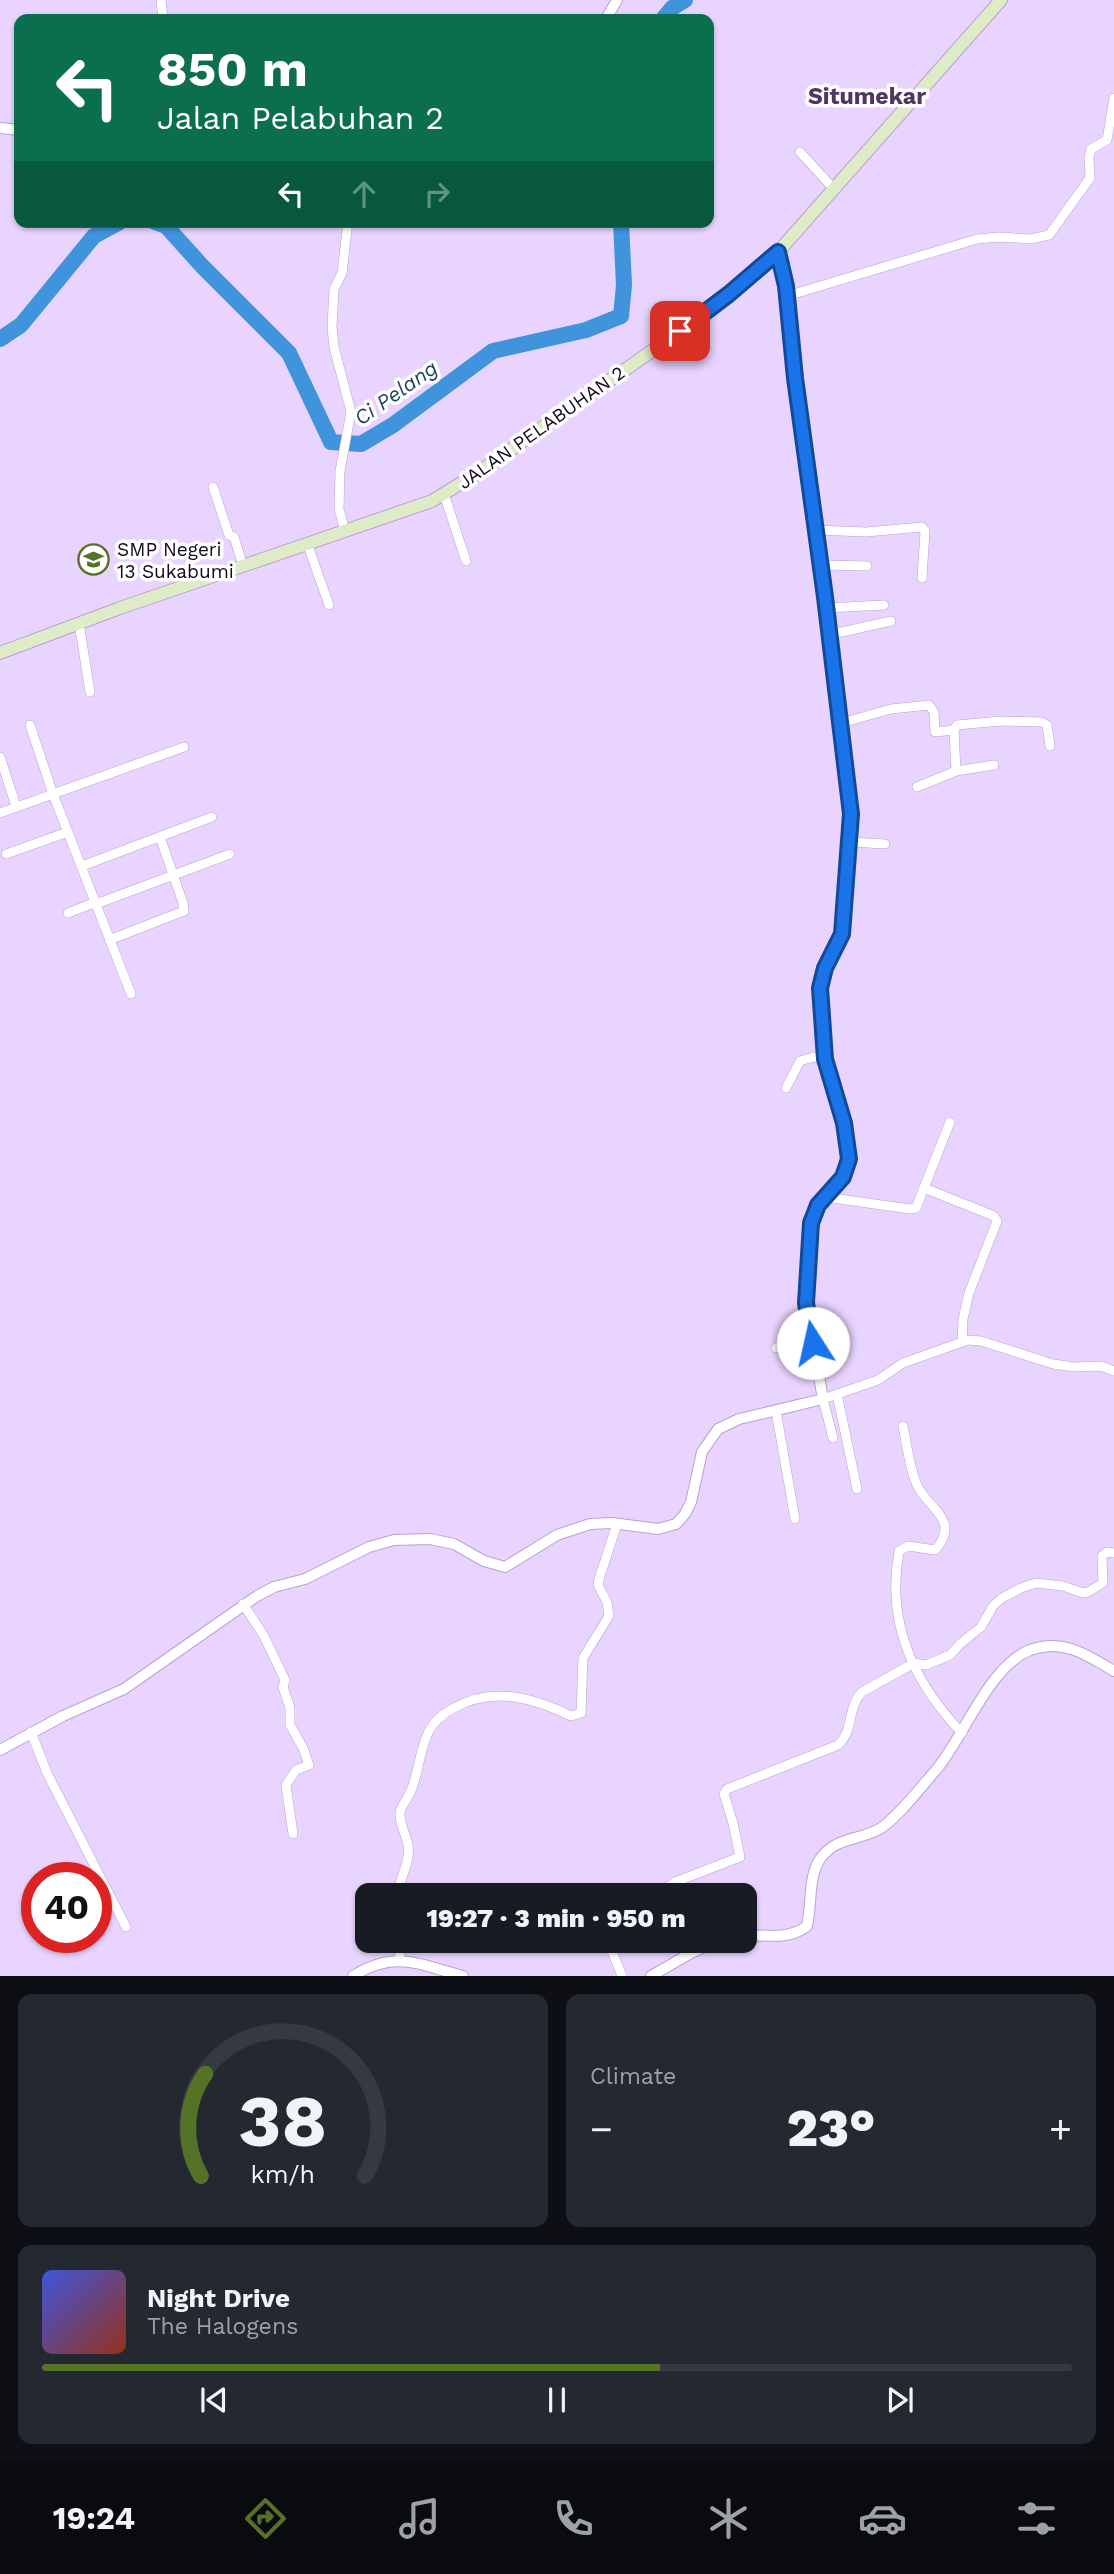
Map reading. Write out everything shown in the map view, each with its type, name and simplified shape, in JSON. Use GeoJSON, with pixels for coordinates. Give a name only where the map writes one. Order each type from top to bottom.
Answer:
{"type":"FeatureCollection","features":[{"type":"Feature","properties":{"kind":"main road","name":"JALAN PELABUHAN 2"},"geometry":{"type":"LineString","coordinates":[[0,653],[307,543],[418,508],[476,474],[709,311],[778,252],[1001,0]]}},
{"type":"Feature","properties":{"kind":"street"},"geometry":{"type":"LineString","coordinates":[[787,296],[977,240],[999,237],[1037,238],[1049,235],[1090,178],[1090,152],[1093,147],[1107,140],[1114,98]]}},
{"type":"Feature","properties":{"kind":"street"},"geometry":{"type":"LineString","coordinates":[[800,152],[833,188]]}},
{"type":"Feature","properties":{"kind":"street"},"geometry":{"type":"LineString","coordinates":[[345,531],[338,509],[340,471],[351,408],[334,347],[332,327],[334,286],[342,273],[347,228]]}},
{"type":"Feature","properties":{"kind":"street"},"geometry":{"type":"LineString","coordinates":[[778,252],[787,296],[795,378],[851,806],[842,934],[825,968],[820,988],[825,1059],[844,1123],[849,1153],[848,1165],[843,1177],[815,1211],[811,1223],[806,1303],[823,1399],[833,1438]]}},
{"type":"Feature","properties":{"kind":"street"},"geometry":{"type":"LineString","coordinates":[[213,487],[243,566]]}},
{"type":"Feature","properties":{"kind":"street"},"geometry":{"type":"LineString","coordinates":[[444,494],[466,561]]}},
{"type":"Feature","properties":{"kind":"street"},"geometry":{"type":"LineString","coordinates":[[816,530],[866,532],[922,527],[925,531],[922,578]]}},
{"type":"Feature","properties":{"kind":"street"},"geometry":{"type":"LineString","coordinates":[[307,543],[329,606]]}},
{"type":"Feature","properties":{"kind":"street"},"geometry":{"type":"LineString","coordinates":[[821,565],[867,566]]}},
{"type":"Feature","properties":{"kind":"street"},"geometry":{"type":"LineString","coordinates":[[826,608],[884,605]]}},
{"type":"Feature","properties":{"kind":"street"},"geometry":{"type":"LineString","coordinates":[[828,635],[891,621]]}},
{"type":"Feature","properties":{"kind":"street"},"geometry":{"type":"LineString","coordinates":[[79,623],[90,692]]}},
{"type":"Feature","properties":{"kind":"street"},"geometry":{"type":"LineString","coordinates":[[841,723],[891,709],[929,705],[934,709],[935,732],[954,730]]}},
{"type":"Feature","properties":{"kind":"street"},"geometry":{"type":"LineString","coordinates":[[956,771],[954,730],[957,725],[1001,721],[1042,722],[1047,724],[1050,746]]}},
{"type":"Feature","properties":{"kind":"street"},"geometry":{"type":"LineString","coordinates":[[30,725],[53,793],[131,994]]}},
{"type":"Feature","properties":{"kind":"street"},"geometry":{"type":"LineString","coordinates":[[0,813],[184,747]]}},
{"type":"Feature","properties":{"kind":"street"},"geometry":{"type":"LineString","coordinates":[[0,757],[16,806]]}},
{"type":"Feature","properties":{"kind":"street"},"geometry":{"type":"LineString","coordinates":[[916,787],[956,771],[994,765]]}},
{"type":"Feature","properties":{"kind":"street"},"geometry":{"type":"LineString","coordinates":[[82,866],[212,817]]}},
{"type":"Feature","properties":{"kind":"street"},"geometry":{"type":"LineString","coordinates":[[6,854],[68,832]]}},
{"type":"Feature","properties":{"kind":"street"},"geometry":{"type":"LineString","coordinates":[[109,940],[183,913],[184,907],[160,837]]}},
{"type":"Feature","properties":{"kind":"street"},"geometry":{"type":"LineString","coordinates":[[850,842],[885,844]]}},
{"type":"Feature","properties":{"kind":"street"},"geometry":{"type":"LineString","coordinates":[[68,913],[230,854]]}},
{"type":"Feature","properties":{"kind":"street"},"geometry":{"type":"LineString","coordinates":[[786,1088],[800,1060],[813,1057],[825,1059]]}},
{"type":"Feature","properties":{"kind":"street"},"geometry":{"type":"LineString","coordinates":[[825,1198],[914,1209],[918,1206],[950,1122]]}},
{"type":"Feature","properties":{"kind":"street"},"geometry":{"type":"LineString","coordinates":[[924,1188],[994,1216],[997,1221],[970,1293],[963,1319],[962,1341]]}},
{"type":"Feature","properties":{"kind":"street"},"geometry":{"type":"LineString","coordinates":[[0,1750],[31,1732],[124,1689],[243,1604],[274,1587],[304,1579],[363,1550],[394,1540],[430,1539],[454,1544],[500,1567],[513,1564],[545,1542],[590,1524],[657,1529],[676,1524],[688,1510],[702,1452],[713,1434],[731,1422],[823,1399],[878,1380],[903,1363],[937,1353],[962,1341],[981,1341],[1053,1364],[1101,1366],[1114,1371]]}},
{"type":"Feature","properties":{"kind":"street"},"geometry":{"type":"LineString","coordinates":[[776,1348],[813,1343]]}},
{"type":"Feature","properties":{"kind":"street"},"geometry":{"type":"LineString","coordinates":[[837,1394],[857,1489]]}},
{"type":"Feature","properties":{"kind":"street"},"geometry":{"type":"LineString","coordinates":[[776,1411],[795,1520]]}},
{"type":"Feature","properties":{"kind":"street"},"geometry":{"type":"LineString","coordinates":[[902,1426],[918,1487],[945,1522],[937,1549],[908,1546],[899,1551],[895,1576],[896,1602],[918,1676],[946,1717],[962,1733]]}},
{"type":"Feature","properties":{"kind":"street"},"geometry":{"type":"LineString","coordinates":[[400,1883],[408,1849],[400,1812],[412,1790],[433,1723],[456,1707],[485,1696],[512,1696],[544,1703],[571,1716],[581,1713],[583,1658],[609,1616],[598,1579],[617,1524]]}},
{"type":"Feature","properties":{"kind":"street"},"geometry":{"type":"LineString","coordinates":[[673,1883],[740,1857],[724,1794],[727,1789],[838,1745],[847,1732],[855,1699],[862,1692],[914,1663],[926,1665],[950,1655],[981,1627],[993,1606],[1002,1598],[1037,1583],[1063,1586],[1083,1593],[1093,1590],[1103,1583],[1102,1556],[1107,1552],[1114,1553]]}},
{"type":"Feature","properties":{"kind":"street"},"geometry":{"type":"LineString","coordinates":[[243,1604],[264,1636],[285,1680],[290,1725],[309,1766],[296,1770],[286,1785],[293,1834]]}},
{"type":"Feature","properties":{"kind":"street"},"geometry":{"type":"LineString","coordinates":[[757,1935],[787,1935],[807,1926],[813,1878],[823,1855],[839,1842],[884,1826],[935,1771],[962,1733],[993,1681],[1010,1664],[1029,1651],[1050,1646],[1072,1648],[1114,1671]]}},
{"type":"Feature","properties":{"kind":"street"},"geometry":{"type":"LineString","coordinates":[[31,1732],[47,1773],[126,1927]]}},
{"type":"Feature","properties":{"kind":"street"},"geometry":{"type":"LineString","coordinates":[[400,1953],[400,1959]]}},
{"type":"Feature","properties":{"kind":"street"},"geometry":{"type":"LineString","coordinates":[[613,1953],[622,1976]]}},
{"type":"Feature","properties":{"kind":"street"},"geometry":{"type":"LineString","coordinates":[[651,1976],[691,1953]]}},
{"type":"Feature","properties":{"kind":"street"},"geometry":{"type":"LineString","coordinates":[[353,1976],[384,1961],[400,1959],[463,1976]]}},
{"type":"Feature","properties":{"kind":"waterway","name":"Ci Pelang"},"geometry":{"type":"LineString","coordinates":[[667,14],[685,0]]}},
{"type":"Feature","properties":{"kind":"waterway","name":"Ci Pelang"},"geometry":{"type":"LineString","coordinates":[[0,339],[21,325],[94,236],[109,228]]}},
{"type":"Feature","properties":{"kind":"waterway","name":"Ci Pelang"},"geometry":{"type":"LineString","coordinates":[[168,228],[289,353],[331,442],[361,444],[393,425],[493,351],[586,330],[621,316],[624,285],[621,228]]}},
{"type":"Feature","properties":{"kind":"place","name":"SMP Negeri 13 Sukabumi"},"geometry":{"type":"Point","coordinates":[94,560]}},
{"type":"Feature","properties":{"kind":"district","name":"Situmekar"},"geometry":{"type":"Point","coordinates":[867,96]}},
{"type":"Feature","properties":{"kind":"route"},"geometry":{"type":"LineString","coordinates":[[680,331],[709,311],[778,252],[786,286],[795,378],[851,814],[845,919],[842,934],[820,982],[825,1059],[848,1139],[849,1159],[843,1177],[818,1205],[812,1216],[806,1303],[813,1343]]}}]}
